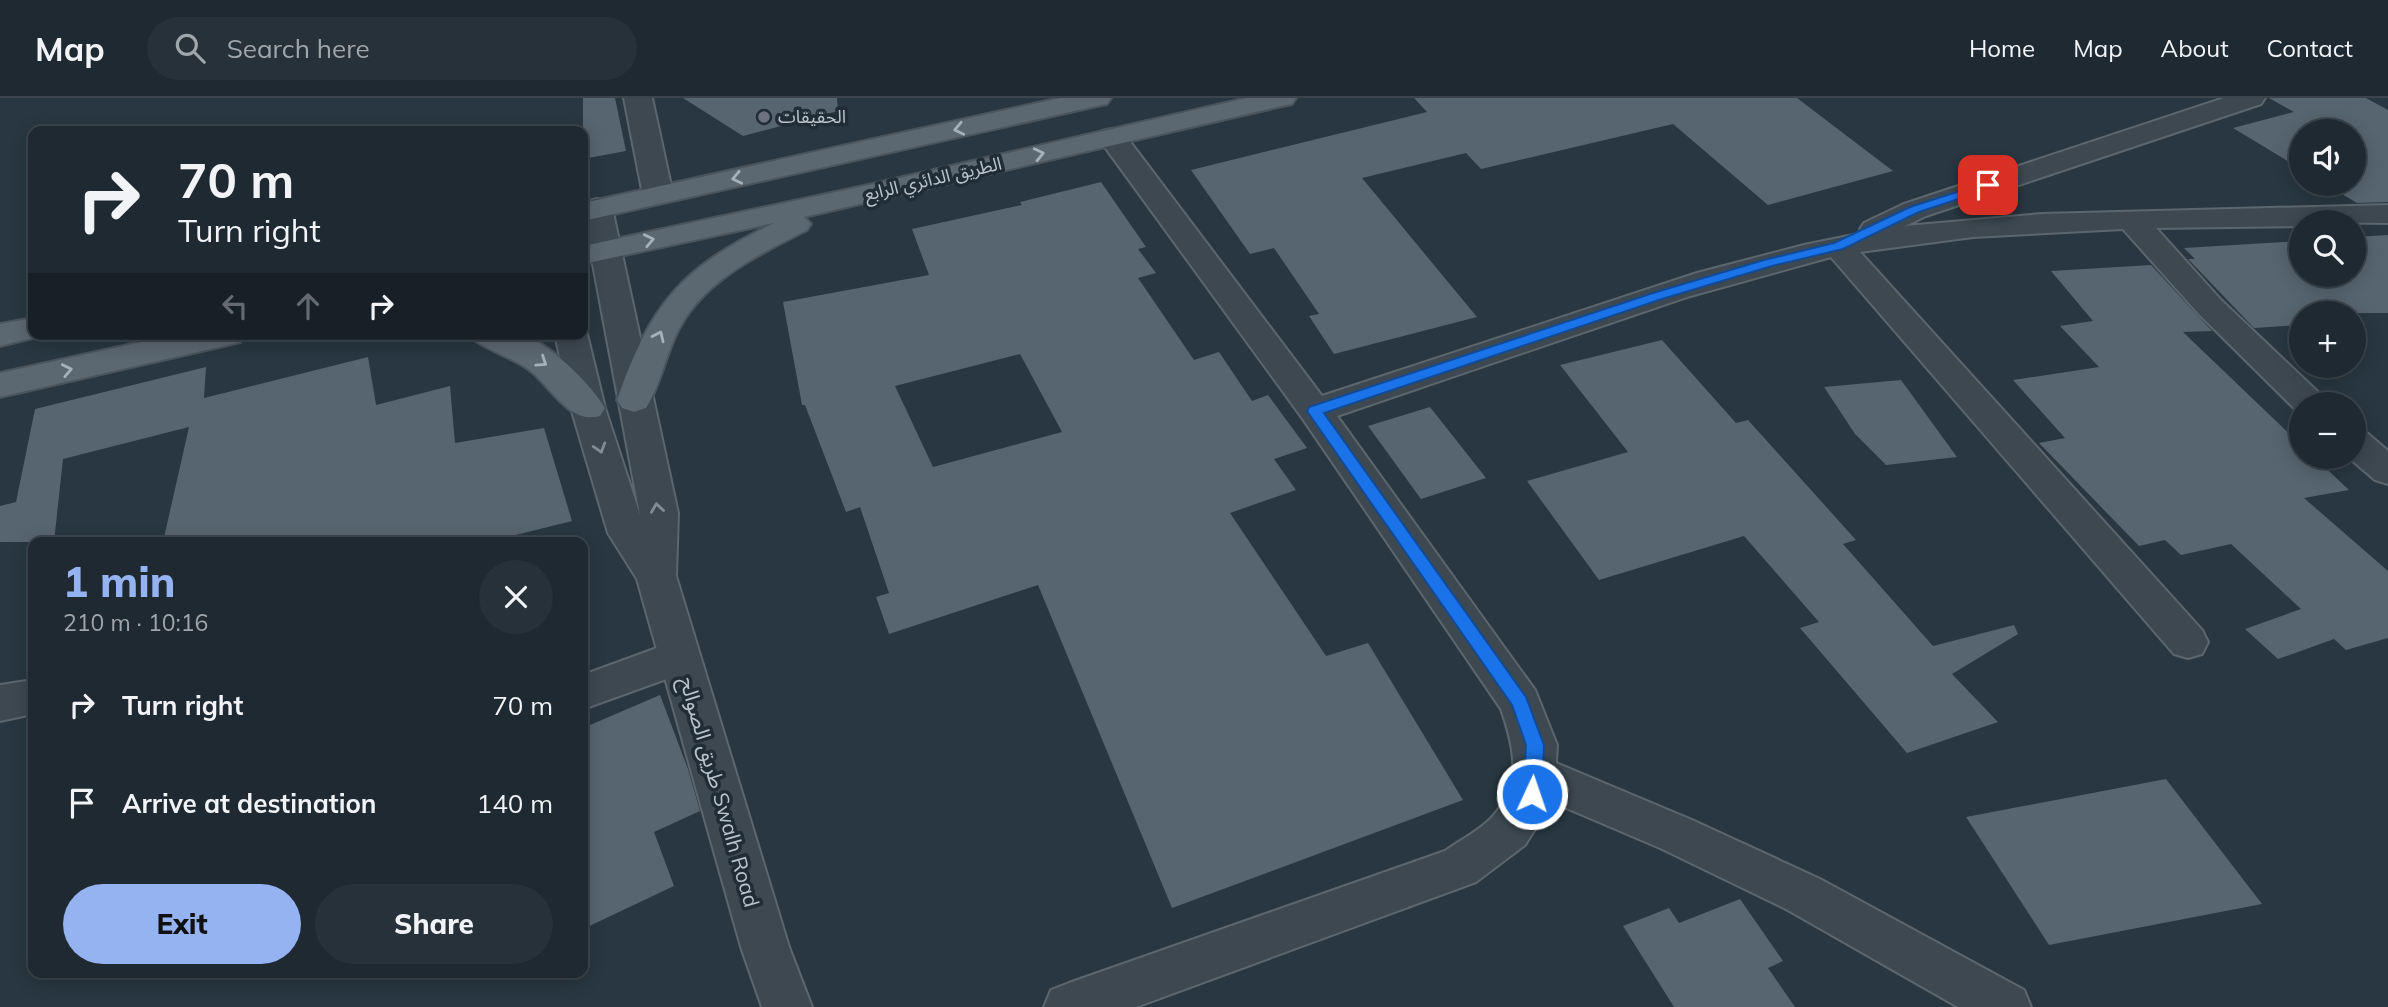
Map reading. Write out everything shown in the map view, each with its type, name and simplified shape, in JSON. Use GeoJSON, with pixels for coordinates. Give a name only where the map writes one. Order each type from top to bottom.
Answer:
{"type":"FeatureCollection","features":[{"type":"Feature","properties":{"kind":"main road"},"geometry":{"type":"LineString","coordinates":[[590,210],[1097,98]]}},
{"type":"Feature","properties":{"kind":"main road","name":"الطريق الدائري الرابع"},"geometry":{"type":"LineString","coordinates":[[594,252],[873,193],[1282,98]]}},
{"type":"Feature","properties":{"kind":"main road"},"geometry":{"type":"LineString","coordinates":[[634,400],[666,322],[689,292],[721,264],[797,223],[873,193]]}},
{"type":"Feature","properties":{"kind":"main road"},"geometry":{"type":"LineString","coordinates":[[0,335],[28,329]]}},
{"type":"Feature","properties":{"kind":"main road"},"geometry":{"type":"LineString","coordinates":[[0,385],[201,340]]}},
{"type":"Feature","properties":{"kind":"main road"},"geometry":{"type":"LineString","coordinates":[[157,350],[221,340]]}},
{"type":"Feature","properties":{"kind":"main road"},"geometry":{"type":"LineString","coordinates":[[506,340],[551,367],[589,408]]}},
{"type":"Feature","properties":{"kind":"street"},"geometry":{"type":"LineString","coordinates":[[638,98],[658,195]]}},
{"type":"Feature","properties":{"kind":"street"},"geometry":{"type":"LineString","coordinates":[[1838,246],[1914,210],[2251,98]]}},
{"type":"Feature","properties":{"kind":"street"},"geometry":{"type":"LineString","coordinates":[[1069,1007],[1460,867],[1509,831],[1532,794],[1534,774],[1535,745],[1520,702],[1315,411],[1112,137]]}},
{"type":"Feature","properties":{"kind":"street","name":"طريق الصوالح Swalh Road"},"geometry":{"type":"LineString","coordinates":[[590,210],[594,252],[634,400],[659,513],[656,576]]}},
{"type":"Feature","properties":{"kind":"street"},"geometry":{"type":"LineString","coordinates":[[1315,411],[1658,296],[1768,263],[1838,246],[1930,233],[2037,223],[2388,214]]}},
{"type":"Feature","properties":{"kind":"street"},"geometry":{"type":"LineString","coordinates":[[2132,220],[2210,307],[2298,392]]}},
{"type":"Feature","properties":{"kind":"street"},"geometry":{"type":"LineString","coordinates":[[1838,246],[2188,642]]}},
{"type":"Feature","properties":{"kind":"street","name":"طريق الصوالح Swalh Road"},"geometry":{"type":"LineString","coordinates":[[572,340],[589,408],[627,533],[656,576],[765,947],[788,1007]]}},
{"type":"Feature","properties":{"kind":"street"},"geometry":{"type":"LineString","coordinates":[[2366,452],[2388,471]]}},
{"type":"Feature","properties":{"kind":"street"},"geometry":{"type":"LineString","coordinates":[[588,690],[679,657]]}},
{"type":"Feature","properties":{"kind":"street"},"geometry":{"type":"LineString","coordinates":[[0,703],[28,698]]}},
{"type":"Feature","properties":{"kind":"street"},"geometry":{"type":"LineString","coordinates":[[1534,774],[1676,834],[1803,894],[2006,1007]]}},
{"type":"Feature","properties":{"kind":"building"},"geometry":{"type":"Polygon","coordinates":[[[583,98],[615,98],[626,151],[588,158],[588,126],[583,126],[583,98]]]}},
{"type":"Feature","properties":{"kind":"building","name":"الحقيقات"},"geometry":{"type":"Polygon","coordinates":[[[683,98],[837,98],[838,111],[743,136],[683,98]]]}},
{"type":"Feature","properties":{"kind":"building"},"geometry":{"type":"Polygon","coordinates":[[[1414,98],[1797,98],[1893,171],[1768,205],[1673,124],[1481,169],[1466,153],[1362,178],[1477,317],[1334,354],[1309,316],[1319,314],[1274,248],[1250,254],[1191,170],[1427,112],[1414,98]]]}},
{"type":"Feature","properties":{"kind":"building"},"geometry":{"type":"Polygon","coordinates":[[[2269,98],[2366,98],[2388,110],[2388,202],[2357,203],[2345,196],[2366,196],[2366,119],[2289,119],[2289,162],[2233,128],[2294,112],[2269,98]]]}},
{"type":"Feature","properties":{"kind":"building"},"geometry":{"type":"Polygon","coordinates":[[[1101,182],[1146,247],[1138,249],[1156,273],[1138,278],[1194,360],[1219,352],[1252,401],[1268,395],[1307,448],[1274,459],[1296,490],[1230,513],[1326,656],[1368,643],[1463,800],[1172,908],[1038,585],[889,634],[876,597],[889,593],[860,507],[846,512],[805,405],[802,405],[783,302],[929,275],[912,229],[1022,205],[1020,202],[1101,182]],[[1020,354],[895,386],[933,467],[1062,432],[1020,354]]]}},
{"type":"Feature","properties":{"kind":"building"},"geometry":{"type":"Polygon","coordinates":[[[2388,235],[2388,313],[2366,313],[2366,301],[2289,301],[2289,326],[2254,328],[2188,259],[2195,259],[2184,248],[2289,242],[2289,287],[2366,287],[2366,236],[2388,235]]]}},
{"type":"Feature","properties":{"kind":"building"},"geometry":{"type":"Polygon","coordinates":[[[2151,265],[2212,331],[2183,332],[2289,434],[2289,469],[2327,469],[2349,490],[2304,498],[2388,571],[2388,638],[2346,650],[2334,639],[2278,659],[2245,629],[2301,609],[2231,544],[2181,555],[2165,540],[2139,546],[2039,443],[2065,438],[2013,380],[2099,367],[2060,326],[2093,321],[2051,271],[2151,265]]]}},
{"type":"Feature","properties":{"kind":"building"},"geometry":{"type":"Polygon","coordinates":[[[1662,340],[1736,423],[1748,420],[1856,540],[1843,544],[1933,646],[2014,625],[2018,634],[1952,674],[1998,722],[1907,753],[1800,628],[1819,622],[1744,536],[1599,580],[1527,481],[1628,452],[1560,365],[1662,340]]]}},
{"type":"Feature","properties":{"kind":"building"},"geometry":{"type":"Polygon","coordinates":[[[368,357],[376,405],[450,386],[455,443],[544,428],[572,521],[508,537],[164,537],[189,427],[63,459],[55,537],[28,537],[28,542],[0,542],[0,506],[16,502],[35,409],[206,367],[204,398],[368,357]]]}},
{"type":"Feature","properties":{"kind":"building"},"geometry":{"type":"Polygon","coordinates":[[[1901,380],[1957,457],[1886,465],[1855,434],[1824,387],[1901,380]]]}},
{"type":"Feature","properties":{"kind":"building"},"geometry":{"type":"Polygon","coordinates":[[[1430,407],[1486,478],[1421,499],[1368,426],[1430,407]]]}},
{"type":"Feature","properties":{"kind":"building"},"geometry":{"type":"Polygon","coordinates":[[[660,695],[688,769],[700,811],[654,832],[674,886],[588,927],[588,726],[660,695]]]}},
{"type":"Feature","properties":{"kind":"building"},"geometry":{"type":"Polygon","coordinates":[[[2166,779],[2262,904],[2049,945],[1966,817],[2166,779]]]}},
{"type":"Feature","properties":{"kind":"building"},"geometry":{"type":"Polygon","coordinates":[[[1740,899],[1783,961],[1768,968],[1795,1007],[1674,1007],[1623,926],[1669,908],[1679,923],[1740,899]]]}},
{"type":"Feature","properties":{"kind":"place","name":"الحقيقات"},"geometry":{"type":"Point","coordinates":[764,117]}},
{"type":"Feature","properties":{"kind":"route"},"geometry":{"type":"LineString","coordinates":[[1532,794],[1535,745],[1520,702],[1315,411],[1658,296],[1768,263],[1838,246],[1914,210],[1988,185]]}}]}
